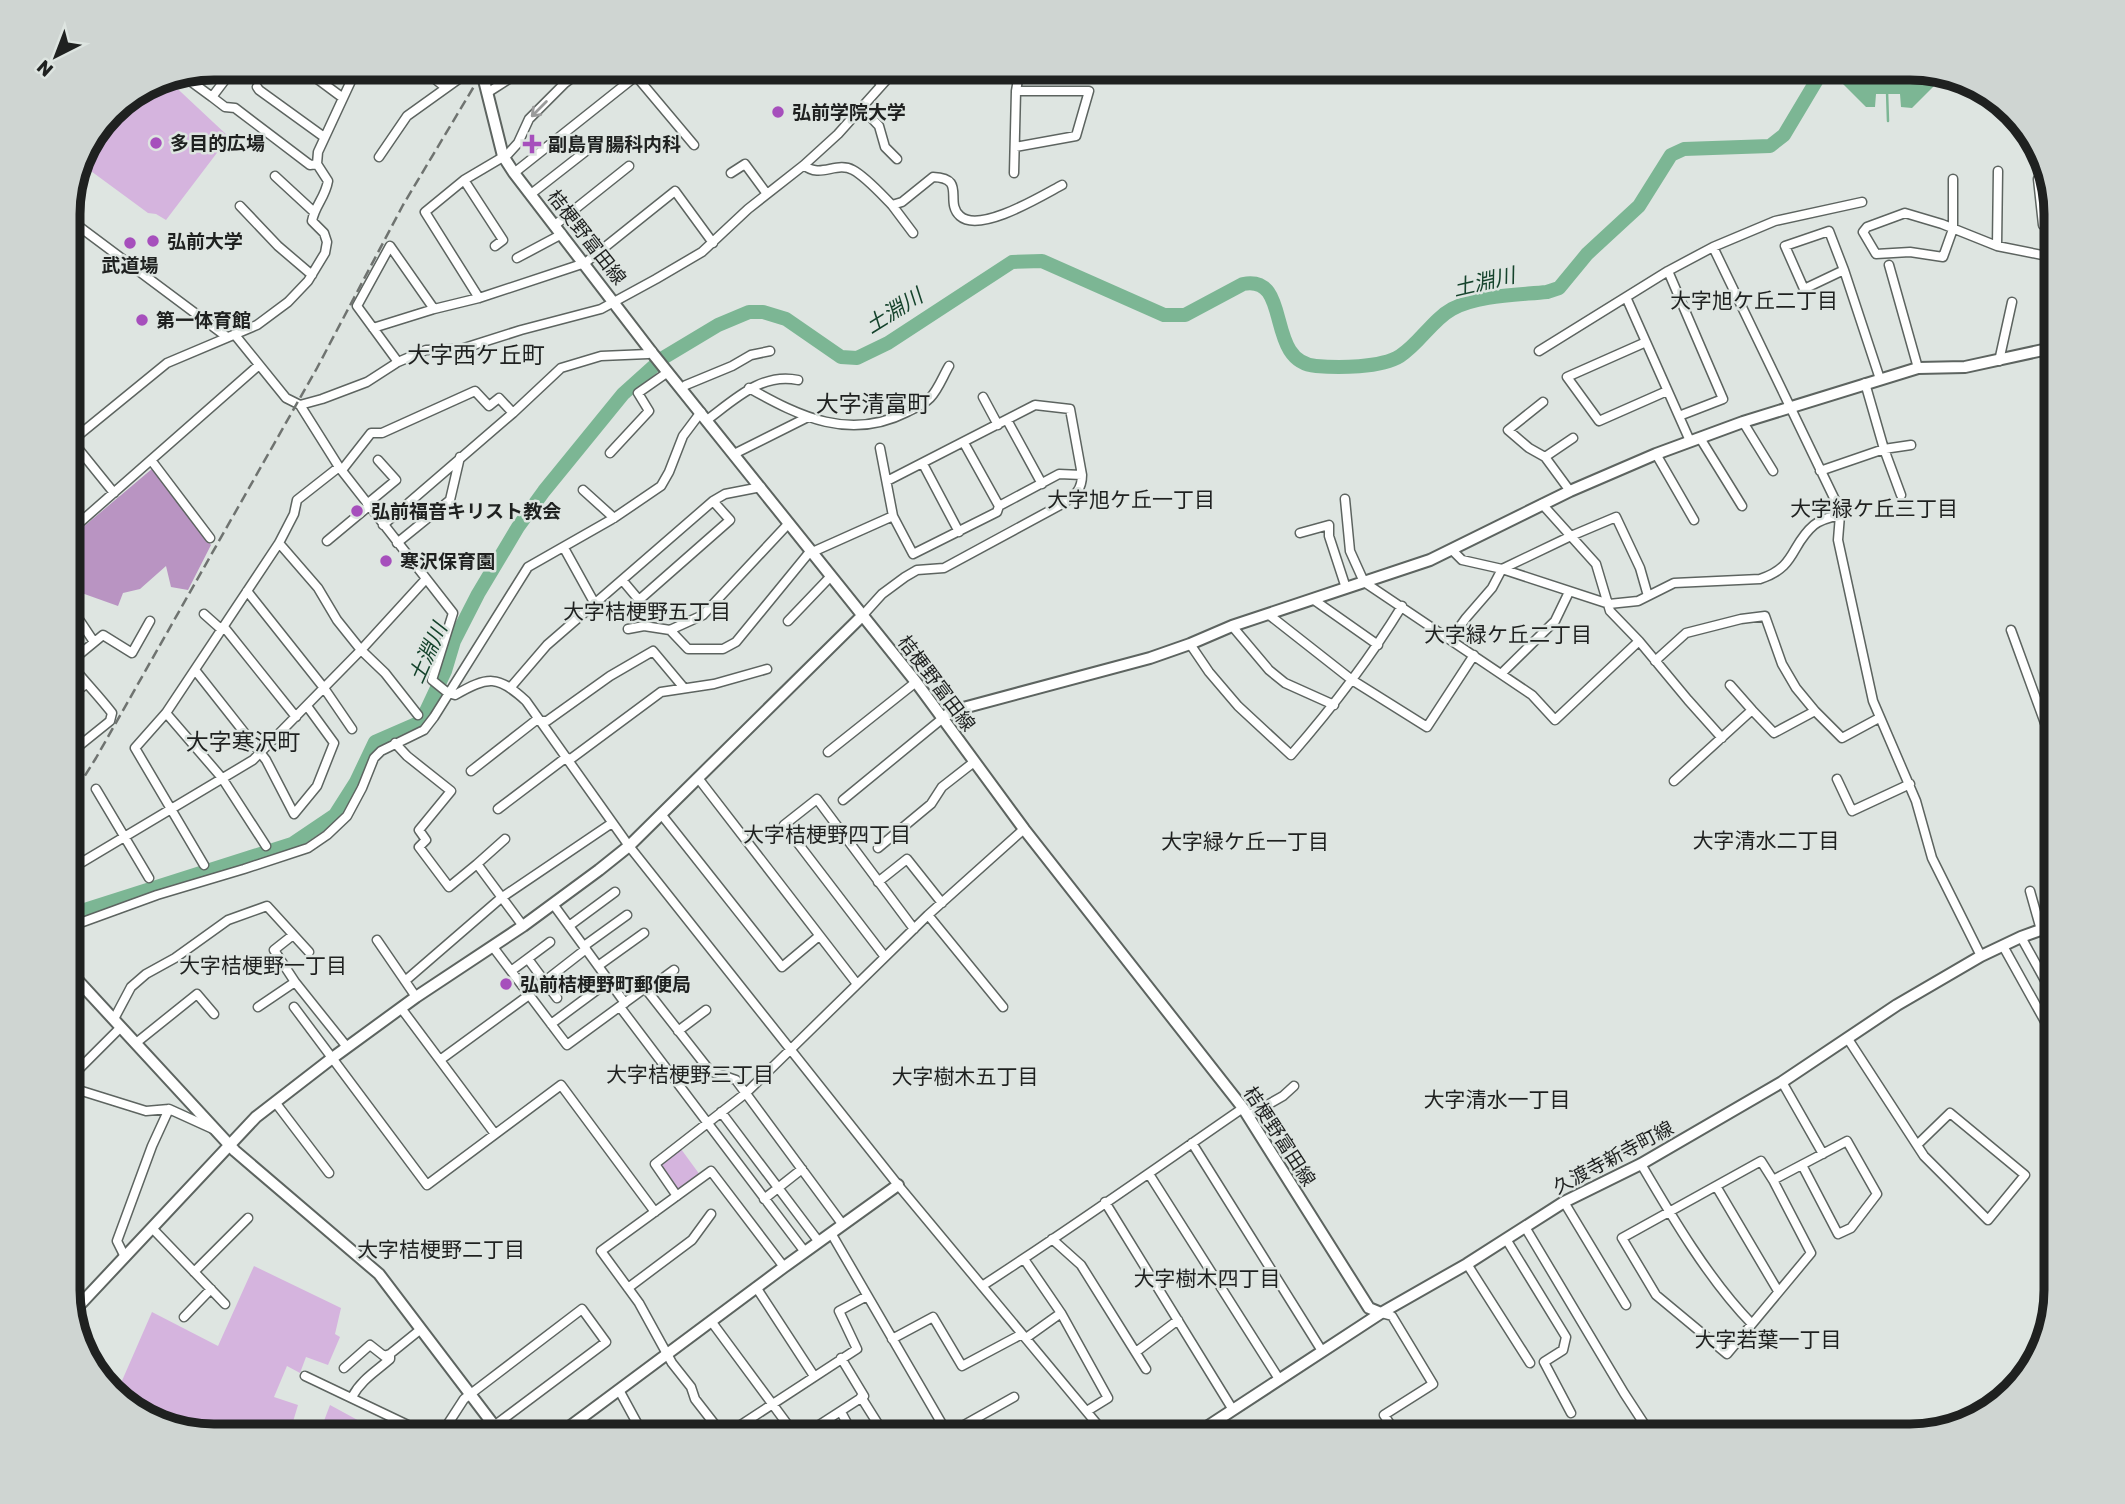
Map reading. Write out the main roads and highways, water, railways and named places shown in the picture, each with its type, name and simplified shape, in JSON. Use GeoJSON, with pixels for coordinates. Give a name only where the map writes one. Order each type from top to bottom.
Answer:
{"type":"FeatureCollection","features":[{"type":"Feature","properties":{"kind":"waterway","name":"土淵川"},"geometry":{"type":"LineString","coordinates":[[81,911],[292,844],[335,815],[356,782],[375,742],[421,722],[445,671],[454,641],[478,594],[518,527],[544,491],[623,394],[663,358],[718,325],[749,312],[763,312],[786,319],[841,357],[857,358],[888,343],[1012,262],[1042,261],[1164,315],[1185,315],[1243,284],[1258,284],[1268,292],[1283,336],[1300,361],[1316,366],[1336,367],[1382,363],[1400,356],[1445,314],[1462,304],[1559,288],[1587,254],[1639,206],[1671,155],[1684,149],[1770,146],[1784,135],[1817,80]]}},
{"type":"Feature","properties":{"kind":"waterway"},"geometry":{"type":"LineString","coordinates":[[1887,91],[1888,121]]}},
{"type":"Feature","properties":{"kind":"railway"},"geometry":{"type":"LineString","coordinates":[[81,782],[317,368],[403,205],[477,81]]}},
{"type":"Feature","properties":{"kind":"place","name":"弘前学院大学"},"geometry":{"type":"Point","coordinates":[778,112]}},
{"type":"Feature","properties":{"kind":"place","name":"多目的広場"},"geometry":{"type":"Point","coordinates":[156,143]}},
{"type":"Feature","properties":{"kind":"place","name":"副島胃腸科内科"},"geometry":{"type":"Point","coordinates":[532,144]}},
{"type":"Feature","properties":{"kind":"place","name":"弘前大学"},"geometry":{"type":"Point","coordinates":[153,241]}},
{"type":"Feature","properties":{"kind":"place","name":"武道場"},"geometry":{"type":"Point","coordinates":[130,243]}},
{"type":"Feature","properties":{"kind":"place","name":"第一体育館"},"geometry":{"type":"Point","coordinates":[142,320]}},
{"type":"Feature","properties":{"kind":"place","name":"弘前福音キリスト教会"},"geometry":{"type":"Point","coordinates":[357,511]}},
{"type":"Feature","properties":{"kind":"place","name":"寒沢保育園"},"geometry":{"type":"Point","coordinates":[386,561]}},
{"type":"Feature","properties":{"kind":"place","name":"弘前桔梗野町郵便局"},"geometry":{"type":"Point","coordinates":[506,984]}},
{"type":"Feature","properties":{"kind":"district","name":"大字旭ケ丘二丁目"},"geometry":{"type":"Point","coordinates":[1754,301]}},
{"type":"Feature","properties":{"kind":"district","name":"大字西ケ丘町"},"geometry":{"type":"Point","coordinates":[476,355]}},
{"type":"Feature","properties":{"kind":"district","name":"大字清富町"},"geometry":{"type":"Point","coordinates":[873,404]}},
{"type":"Feature","properties":{"kind":"district","name":"大字旭ケ丘一丁目"},"geometry":{"type":"Point","coordinates":[1131,500]}},
{"type":"Feature","properties":{"kind":"district","name":"大字緑ケ丘三丁目"},"geometry":{"type":"Point","coordinates":[1874,509]}},
{"type":"Feature","properties":{"kind":"district","name":"大字桔梗野五丁目"},"geometry":{"type":"Point","coordinates":[647,612]}},
{"type":"Feature","properties":{"kind":"district","name":"大字緑ケ丘二丁目"},"geometry":{"type":"Point","coordinates":[1508,635]}},
{"type":"Feature","properties":{"kind":"district","name":"大字寒沢町"},"geometry":{"type":"Point","coordinates":[243,742]}},
{"type":"Feature","properties":{"kind":"district","name":"大字桔梗野四丁目"},"geometry":{"type":"Point","coordinates":[827,835]}},
{"type":"Feature","properties":{"kind":"district","name":"大字清水二丁目"},"geometry":{"type":"Point","coordinates":[1766,841]}},
{"type":"Feature","properties":{"kind":"district","name":"大字緑ケ丘一丁目"},"geometry":{"type":"Point","coordinates":[1245,842]}},
{"type":"Feature","properties":{"kind":"district","name":"大字桔梗野一丁目"},"geometry":{"type":"Point","coordinates":[263,966]}},
{"type":"Feature","properties":{"kind":"district","name":"大字桔梗野三丁目"},"geometry":{"type":"Point","coordinates":[690,1075]}},
{"type":"Feature","properties":{"kind":"district","name":"大字樹木五丁目"},"geometry":{"type":"Point","coordinates":[965,1077]}},
{"type":"Feature","properties":{"kind":"district","name":"大字清水一丁目"},"geometry":{"type":"Point","coordinates":[1497,1100]}},
{"type":"Feature","properties":{"kind":"district","name":"大字桔梗野二丁目"},"geometry":{"type":"Point","coordinates":[441,1250]}},
{"type":"Feature","properties":{"kind":"district","name":"大字樹木四丁目"},"geometry":{"type":"Point","coordinates":[1207,1279]}},
{"type":"Feature","properties":{"kind":"district","name":"大字若葉一丁目"},"geometry":{"type":"Point","coordinates":[1768,1340]}}]}
